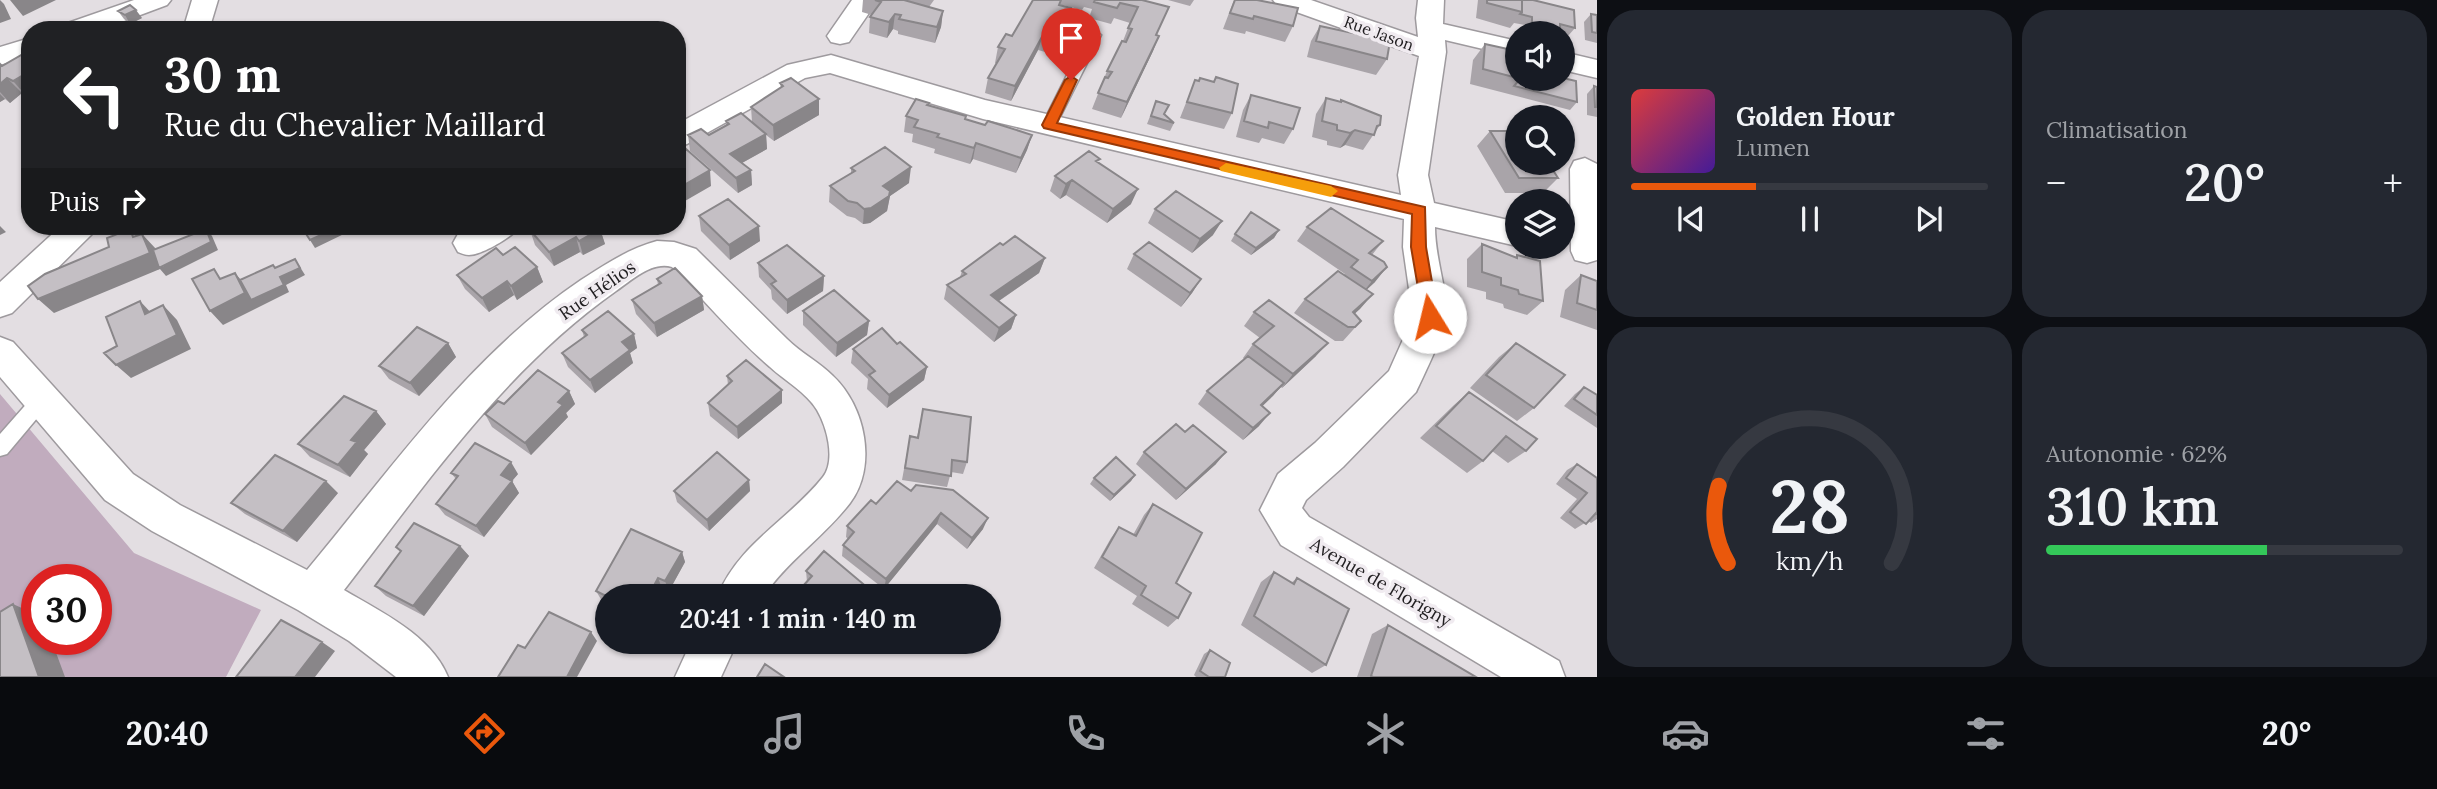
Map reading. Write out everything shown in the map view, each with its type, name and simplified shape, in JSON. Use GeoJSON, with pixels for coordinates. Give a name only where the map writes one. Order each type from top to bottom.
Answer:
{"type":"FeatureCollection","features":[{"type":"Feature","properties":{"kind":"street"},"geometry":{"type":"LineString","coordinates":[[99,21],[158,0]]}},
{"type":"Feature","properties":{"kind":"street"},"geometry":{"type":"LineString","coordinates":[[199,21],[205,0]]}},
{"type":"Feature","properties":{"kind":"street"},"geometry":{"type":"LineString","coordinates":[[840,36],[865,0]]}},
{"type":"Feature","properties":{"kind":"street","name":"Rue Jason"},"geometry":{"type":"LineString","coordinates":[[1286,0],[1432,41],[1505,48]]}},
{"type":"Feature","properties":{"kind":"street"},"geometry":{"type":"LineString","coordinates":[[1420,211],[1413,175],[1432,41],[1429,18],[1431,0]]}},
{"type":"Feature","properties":{"kind":"street"},"geometry":{"type":"LineString","coordinates":[[0,56],[21,49]]}},
{"type":"Feature","properties":{"kind":"street"},"geometry":{"type":"LineString","coordinates":[[686,132],[797,71],[831,64],[983,109],[1505,231]]}},
{"type":"Feature","properties":{"kind":"street"},"geometry":{"type":"LineString","coordinates":[[1575,64],[1597,69]]}},
{"type":"Feature","properties":{"kind":"street"},"geometry":{"type":"LineString","coordinates":[[1582,250],[1585,169]]}},
{"type":"Feature","properties":{"kind":"street","name":"Avenue de Florigny"},"geometry":{"type":"LineString","coordinates":[[1420,211],[1419,247],[1430,317],[1403,381],[1329,455],[1292,486],[1280,510],[1294,531],[1543,677]]}},
{"type":"Feature","properties":{"kind":"street"},"geometry":{"type":"LineString","coordinates":[[0,303],[71,235]]}},
{"type":"Feature","properties":{"kind":"street"},"geometry":{"type":"LineString","coordinates":[[469,243],[485,235]]}},
{"type":"Feature","properties":{"kind":"street","name":"Rue Hélios"},"geometry":{"type":"LineString","coordinates":[[313,595],[492,377],[561,313],[596,287],[644,258],[663,252],[684,258],[781,356],[821,387],[834,405],[846,438],[846,471],[837,489],[761,564],[747,584]]}},
{"type":"Feature","properties":{"kind":"street"},"geometry":{"type":"LineString","coordinates":[[0,352],[119,487],[166,518],[313,595],[365,626],[407,656],[426,677]]}},
{"type":"Feature","properties":{"kind":"street"},"geometry":{"type":"LineString","coordinates":[[697,677],[709,654]]}},
{"type":"Feature","properties":{"kind":"lane"},"geometry":{"type":"LineString","coordinates":[[1049,125],[1094,35]]}},
{"type":"Feature","properties":{"kind":"lane"},"geometry":{"type":"LineString","coordinates":[[0,448],[43,398]]}},
{"type":"Feature","properties":{"kind":"shaded area"},"geometry":{"type":"Polygon","coordinates":[[[0,394],[134,553],[261,610],[226,677],[0,677],[0,394]]]}},
{"type":"Feature","properties":{"kind":"building"},"geometry":{"type":"Polygon","coordinates":[[[875,0],[904,0],[943,11],[937,27],[899,19],[901,15],[895,14],[889,22],[870,17],[881,2],[875,0]]]}},
{"type":"Feature","properties":{"kind":"building"},"geometry":{"type":"Polygon","coordinates":[[[1033,0],[1061,0],[1059,5],[1071,8],[1063,22],[1052,19],[1047,28],[1064,33],[1060,40],[1043,35],[1015,86],[988,78],[1005,49],[998,47],[1006,34],[1012,36],[1033,0]]]}},
{"type":"Feature","properties":{"kind":"building"},"geometry":{"type":"Polygon","coordinates":[[[1142,0],[1169,7],[1156,35],[1159,36],[1127,102],[1098,93],[1105,77],[1108,78],[1112,72],[1107,71],[1122,41],[1126,42],[1132,29],[1128,28],[1138,7],[1120,3],[1117,8],[1094,2],[1142,0]]]}},
{"type":"Feature","properties":{"kind":"building"},"geometry":{"type":"Polygon","coordinates":[[[1235,0],[1257,0],[1298,8],[1293,26],[1230,13],[1235,0]]]}},
{"type":"Feature","properties":{"kind":"building"},"geometry":{"type":"Polygon","coordinates":[[[1487,0],[1522,0],[1522,12],[1487,3],[1487,0]]]}},
{"type":"Feature","properties":{"kind":"building"},"geometry":{"type":"Polygon","coordinates":[[[1522,0],[1533,0],[1574,10],[1575,21],[1532,21],[1532,17],[1520,14],[1522,0]]]}},
{"type":"Feature","properties":{"kind":"building"},"geometry":{"type":"Polygon","coordinates":[[[130,5],[136,10],[125,15],[118,11],[130,5]]]}},
{"type":"Feature","properties":{"kind":"building"},"geometry":{"type":"Polygon","coordinates":[[[1591,14],[1597,15],[1597,33],[1592,32],[1591,14]]]}},
{"type":"Feature","properties":{"kind":"building"},"geometry":{"type":"Polygon","coordinates":[[[1320,26],[1390,41],[1387,59],[1316,41],[1320,26]]]}},
{"type":"Feature","properties":{"kind":"building"},"geometry":{"type":"Polygon","coordinates":[[[1485,44],[1505,48],[1505,75],[1483,69],[1485,44]]]}},
{"type":"Feature","properties":{"kind":"building"},"geometry":{"type":"Polygon","coordinates":[[[21,55],[21,76],[13,81],[7,78],[0,84],[0,64],[2,66],[21,55]]]}},
{"type":"Feature","properties":{"kind":"building"},"geometry":{"type":"Polygon","coordinates":[[[1216,77],[1238,84],[1232,113],[1187,102],[1195,80],[1199,81],[1200,78],[1214,82],[1216,77]]]}},
{"type":"Feature","properties":{"kind":"building"},"geometry":{"type":"Polygon","coordinates":[[[791,78],[819,99],[773,125],[751,107],[783,86],[780,83],[791,78]]]}},
{"type":"Feature","properties":{"kind":"building"},"geometry":{"type":"Polygon","coordinates":[[[1576,81],[1577,102],[1534,91],[1575,91],[1576,81]]]}},
{"type":"Feature","properties":{"kind":"building"},"geometry":{"type":"Polygon","coordinates":[[[1594,86],[1597,87],[1597,107],[1595,107],[1594,86]]]}},
{"type":"Feature","properties":{"kind":"building"},"geometry":{"type":"Polygon","coordinates":[[[1251,95],[1300,108],[1293,129],[1269,122],[1268,128],[1244,121],[1251,95]]]}},
{"type":"Feature","properties":{"kind":"building"},"geometry":{"type":"Polygon","coordinates":[[[1326,98],[1341,100],[1381,116],[1380,125],[1374,135],[1355,130],[1350,133],[1337,130],[1337,125],[1322,121],[1326,98]]]}},
{"type":"Feature","properties":{"kind":"building"},"geometry":{"type":"Polygon","coordinates":[[[916,99],[929,103],[927,105],[966,116],[965,119],[985,125],[988,121],[1032,135],[1021,158],[976,143],[974,148],[937,137],[939,134],[914,127],[918,120],[906,116],[916,99]]]}},
{"type":"Feature","properties":{"kind":"building"},"geometry":{"type":"Polygon","coordinates":[[[1156,101],[1169,105],[1164,114],[1174,123],[1151,116],[1156,101]]]}},
{"type":"Feature","properties":{"kind":"building"},"geometry":{"type":"Polygon","coordinates":[[[741,113],[766,134],[730,154],[751,170],[736,178],[688,135],[701,129],[709,135],[729,124],[726,121],[741,113]]]}},
{"type":"Feature","properties":{"kind":"building"},"geometry":{"type":"Polygon","coordinates":[[[1490,131],[1505,131],[1505,155],[1490,131]]]}},
{"type":"Feature","properties":{"kind":"building"},"geometry":{"type":"Polygon","coordinates":[[[885,147],[911,167],[883,186],[890,191],[889,196],[871,208],[864,209],[857,203],[848,201],[830,186],[855,171],[851,168],[885,147]]]}},
{"type":"Feature","properties":{"kind":"building"},"geometry":{"type":"Polygon","coordinates":[[[686,149],[710,170],[686,184],[686,149]]]}},
{"type":"Feature","properties":{"kind":"building"},"geometry":{"type":"Polygon","coordinates":[[[1089,151],[1100,159],[1096,161],[1138,189],[1113,209],[1072,180],[1066,184],[1055,176],[1089,151]]]}},
{"type":"Feature","properties":{"kind":"building"},"geometry":{"type":"Polygon","coordinates":[[[1517,175],[1556,175],[1558,178],[1519,178],[1517,175]]]}},
{"type":"Feature","properties":{"kind":"building"},"geometry":{"type":"Polygon","coordinates":[[[1176,191],[1222,221],[1200,239],[1155,209],[1176,191]]]}},
{"type":"Feature","properties":{"kind":"building"},"geometry":{"type":"Polygon","coordinates":[[[728,199],[759,226],[729,245],[699,216],[728,199]]]}},
{"type":"Feature","properties":{"kind":"building"},"geometry":{"type":"Polygon","coordinates":[[[1331,208],[1383,241],[1369,253],[1384,262],[1387,267],[1372,281],[1351,267],[1358,260],[1307,227],[1331,208]]]}},
{"type":"Feature","properties":{"kind":"building"},"geometry":{"type":"Polygon","coordinates":[[[1251,212],[1279,230],[1256,248],[1235,234],[1251,212]]]}},
{"type":"Feature","properties":{"kind":"building"},"geometry":{"type":"Polygon","coordinates":[[[115,235],[142,235],[150,253],[38,299],[28,286],[45,274],[109,247],[107,238],[115,235]]]}},
{"type":"Feature","properties":{"kind":"building"},"geometry":{"type":"Polygon","coordinates":[[[191,235],[208,235],[211,242],[159,268],[153,250],[191,235]]]}},
{"type":"Feature","properties":{"kind":"building"},"geometry":{"type":"Polygon","coordinates":[[[307,235],[321,235],[310,240],[307,235]]]}},
{"type":"Feature","properties":{"kind":"building"},"geometry":{"type":"Polygon","coordinates":[[[534,235],[590,235],[579,241],[576,237],[549,252],[534,235]]]}},
{"type":"Feature","properties":{"kind":"building"},"geometry":{"type":"Polygon","coordinates":[[[1015,236],[1045,258],[991,295],[1016,315],[999,328],[947,285],[966,274],[962,271],[1000,243],[1003,245],[1015,236]]]}},
{"type":"Feature","properties":{"kind":"building"},"geometry":{"type":"Polygon","coordinates":[[[1149,242],[1201,279],[1190,293],[1134,254],[1149,242]]]}},
{"type":"Feature","properties":{"kind":"building"},"geometry":{"type":"Polygon","coordinates":[[[1482,244],[1505,253],[1505,259],[1540,261],[1543,301],[1519,294],[1518,290],[1501,285],[1501,278],[1482,272],[1482,244]]]}},
{"type":"Feature","properties":{"kind":"building"},"geometry":{"type":"Polygon","coordinates":[[[787,245],[824,276],[787,300],[771,284],[776,281],[758,263],[787,245]]]}},
{"type":"Feature","properties":{"kind":"building"},"geometry":{"type":"Polygon","coordinates":[[[515,247],[537,267],[511,286],[507,281],[482,298],[457,275],[496,248],[503,255],[515,247]]]}},
{"type":"Feature","properties":{"kind":"building"},"geometry":{"type":"Polygon","coordinates":[[[295,259],[300,268],[280,277],[284,285],[251,300],[240,280],[273,265],[275,268],[295,259]]]}},
{"type":"Feature","properties":{"kind":"building"},"geometry":{"type":"Polygon","coordinates":[[[675,268],[702,296],[654,323],[632,300],[661,283],[657,279],[675,268]]]}},
{"type":"Feature","properties":{"kind":"building"},"geometry":{"type":"Polygon","coordinates":[[[214,269],[220,279],[235,273],[245,293],[210,311],[192,279],[214,269]]]}},
{"type":"Feature","properties":{"kind":"building"},"geometry":{"type":"Polygon","coordinates":[[[1338,271],[1373,294],[1353,312],[1361,321],[1355,327],[1348,327],[1305,299],[1338,271]]]}},
{"type":"Feature","properties":{"kind":"building"},"geometry":{"type":"Polygon","coordinates":[[[1581,275],[1597,281],[1597,310],[1577,303],[1581,275]]]}},
{"type":"Feature","properties":{"kind":"building"},"geometry":{"type":"Polygon","coordinates":[[[834,290],[869,321],[837,343],[803,311],[834,290]]]}},
{"type":"Feature","properties":{"kind":"building"},"geometry":{"type":"Polygon","coordinates":[[[1269,300],[1328,343],[1293,374],[1253,344],[1274,326],[1254,312],[1269,300]]]}},
{"type":"Feature","properties":{"kind":"building"},"geometry":{"type":"Polygon","coordinates":[[[140,301],[145,314],[163,305],[177,335],[116,365],[104,353],[117,346],[106,317],[140,301]]]}},
{"type":"Feature","properties":{"kind":"building"},"geometry":{"type":"Polygon","coordinates":[[[608,311],[634,334],[622,342],[630,350],[590,380],[562,353],[587,335],[582,330],[608,311]]]}},
{"type":"Feature","properties":{"kind":"building"},"geometry":{"type":"Polygon","coordinates":[[[417,327],[448,343],[410,383],[379,366],[417,327]]]}},
{"type":"Feature","properties":{"kind":"building"},"geometry":{"type":"Polygon","coordinates":[[[882,328],[897,344],[900,342],[927,367],[889,395],[869,375],[875,371],[853,349],[882,328]]]}},
{"type":"Feature","properties":{"kind":"building"},"geometry":{"type":"Polygon","coordinates":[[[1516,343],[1565,375],[1534,408],[1486,375],[1516,343]]]}},
{"type":"Feature","properties":{"kind":"building"},"geometry":{"type":"Polygon","coordinates":[[[1248,356],[1284,383],[1261,405],[1270,413],[1253,428],[1207,391],[1248,356]]]}},
{"type":"Feature","properties":{"kind":"building"},"geometry":{"type":"Polygon","coordinates":[[[746,360],[782,390],[737,427],[708,403],[732,381],[727,376],[746,360]]]}},
{"type":"Feature","properties":{"kind":"building"},"geometry":{"type":"Polygon","coordinates":[[[538,370],[569,391],[558,402],[563,405],[525,443],[485,414],[498,401],[504,404],[538,370]]]}},
{"type":"Feature","properties":{"kind":"building"},"geometry":{"type":"Polygon","coordinates":[[[1584,387],[1597,395],[1597,415],[1574,399],[1584,387]]]}},
{"type":"Feature","properties":{"kind":"building"},"geometry":{"type":"Polygon","coordinates":[[[1469,392],[1537,439],[1526,451],[1506,436],[1483,461],[1436,426],[1469,392]]]}},
{"type":"Feature","properties":{"kind":"building"},"geometry":{"type":"Polygon","coordinates":[[[344,396],[376,411],[351,440],[357,442],[338,465],[298,444],[344,396]]]}},
{"type":"Feature","properties":{"kind":"building"},"geometry":{"type":"Polygon","coordinates":[[[923,409],[971,417],[967,462],[952,460],[951,476],[905,468],[910,436],[918,438],[923,409]]]}},
{"type":"Feature","properties":{"kind":"building"},"geometry":{"type":"Polygon","coordinates":[[[1176,424],[1185,432],[1193,425],[1226,452],[1186,489],[1144,452],[1176,424]]]}},
{"type":"Feature","properties":{"kind":"building"},"geometry":{"type":"Polygon","coordinates":[[[475,443],[511,462],[501,475],[512,481],[476,526],[436,504],[458,476],[451,473],[475,443]]]}},
{"type":"Feature","properties":{"kind":"building"},"geometry":{"type":"Polygon","coordinates":[[[717,452],[749,480],[707,520],[674,491],[717,452]]]}},
{"type":"Feature","properties":{"kind":"building"},"geometry":{"type":"Polygon","coordinates":[[[275,455],[326,481],[283,531],[231,503],[275,455]]]}},
{"type":"Feature","properties":{"kind":"building"},"geometry":{"type":"Polygon","coordinates":[[[1116,457],[1135,475],[1114,495],[1094,478],[1116,457]]]}},
{"type":"Feature","properties":{"kind":"building"},"geometry":{"type":"Polygon","coordinates":[[[1577,464],[1597,478],[1597,514],[1586,524],[1570,512],[1587,493],[1566,478],[1577,464]]]}},
{"type":"Feature","properties":{"kind":"building"},"geometry":{"type":"Polygon","coordinates":[[[897,481],[911,491],[916,485],[953,490],[988,518],[972,538],[941,513],[886,579],[843,545],[854,532],[847,526],[871,500],[876,504],[897,481]]]}},
{"type":"Feature","properties":{"kind":"building"},"geometry":{"type":"Polygon","coordinates":[[[1153,504],[1202,533],[1176,583],[1191,593],[1178,618],[1141,595],[1146,586],[1102,557],[1119,527],[1136,536],[1153,504]]]}},
{"type":"Feature","properties":{"kind":"building"},"geometry":{"type":"Polygon","coordinates":[[[414,523],[460,546],[413,606],[375,586],[401,551],[396,547],[414,523]]]}},
{"type":"Feature","properties":{"kind":"building"},"geometry":{"type":"Polygon","coordinates":[[[631,529],[682,552],[665,581],[658,578],[655,584],[600,584],[631,529]]]}},
{"type":"Feature","properties":{"kind":"building"},"geometry":{"type":"Polygon","coordinates":[[[824,551],[863,584],[805,584],[812,576],[806,571],[824,551]]]}},
{"type":"Feature","properties":{"kind":"building"},"geometry":{"type":"Polygon","coordinates":[[[1274,572],[1294,584],[1297,578],[1349,609],[1326,665],[1254,616],[1274,572]]]}},
{"type":"Feature","properties":{"kind":"building"},"geometry":{"type":"Polygon","coordinates":[[[13,604],[21,626],[21,655],[31,655],[39,677],[0,677],[0,612],[13,604]]]}},
{"type":"Feature","properties":{"kind":"building"},"geometry":{"type":"Polygon","coordinates":[[[549,612],[591,632],[567,677],[498,677],[518,645],[525,648],[549,612]]]}},
{"type":"Feature","properties":{"kind":"building"},"geometry":{"type":"Polygon","coordinates":[[[281,620],[322,642],[295,677],[236,677],[281,620]]]}},
{"type":"Feature","properties":{"kind":"building"},"geometry":{"type":"Polygon","coordinates":[[[1388,625],[1476,677],[1371,676],[1388,625]]]}},
{"type":"Feature","properties":{"kind":"building"},"geometry":{"type":"Polygon","coordinates":[[[1210,650],[1230,663],[1225,677],[1209,677],[1200,671],[1210,650]]]}},
{"type":"Feature","properties":{"kind":"building"},"geometry":{"type":"Polygon","coordinates":[[[765,664],[784,677],[757,677],[765,664]]]}},
{"type":"Feature","properties":{"kind":"slow traffic"},"geometry":{"type":"LineString","coordinates":[[1226,168],[1331,191]]}},
{"type":"Feature","properties":{"kind":"route"},"geometry":{"type":"LineString","coordinates":[[1071,80],[1049,125],[1245,173],[1420,211],[1419,247],[1430,317]]}}]}
